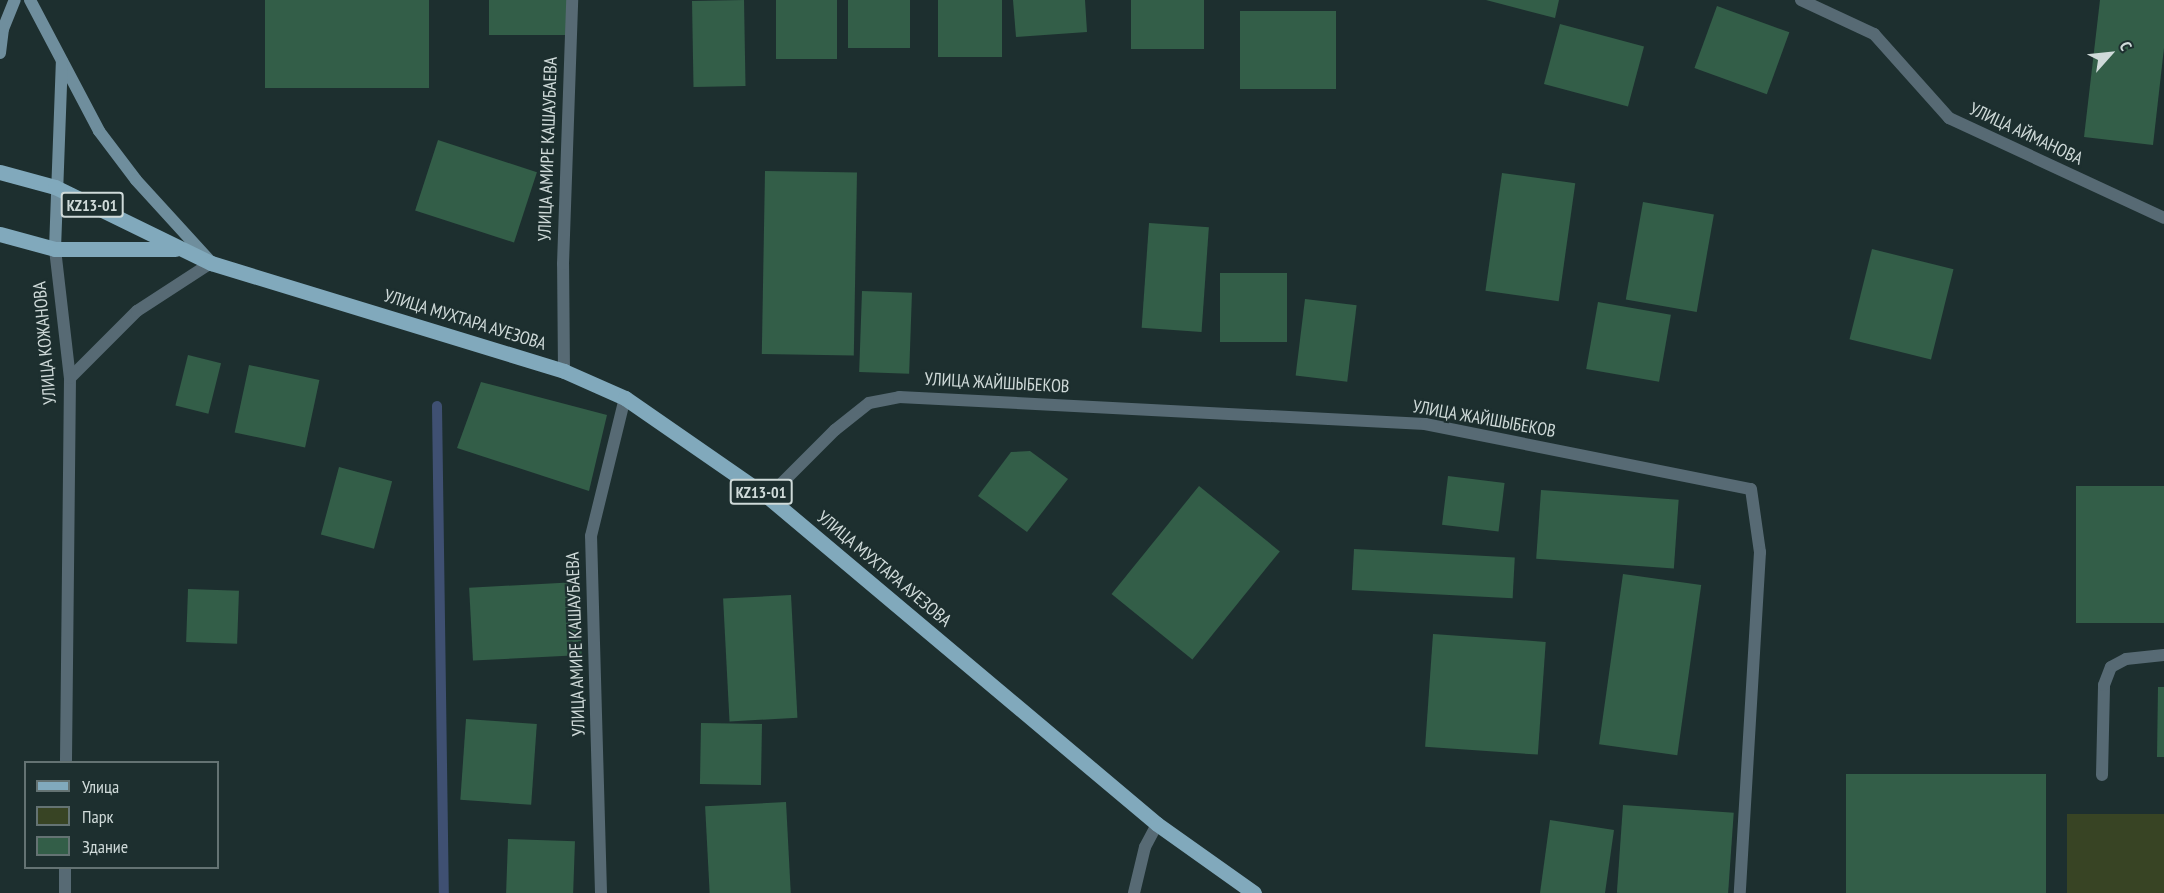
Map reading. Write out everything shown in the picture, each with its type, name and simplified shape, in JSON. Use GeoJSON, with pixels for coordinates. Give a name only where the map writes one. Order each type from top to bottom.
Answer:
{"type":"FeatureCollection","features":[{"type":"Feature","properties":{"kind":"main road"},"geometry":{"type":"LineString","coordinates":[[0,53],[2,31],[15,0]]}},
{"type":"Feature","properties":{"kind":"main road"},"geometry":{"type":"LineString","coordinates":[[30,0],[99,131],[136,180],[211,263]]}},
{"type":"Feature","properties":{"kind":"main road","name":"УЛИЦА КОЖАНОВА"},"geometry":{"type":"LineString","coordinates":[[55,249],[55,187],[62,60]]}},
{"type":"Feature","properties":{"kind":"main road","name":"УЛИЦА МУХТАРА АУЕЗОВА"},"geometry":{"type":"LineString","coordinates":[[0,172],[55,187],[211,263],[564,371],[626,398],[768,497],[1157,824],[1254,893]]}},
{"type":"Feature","properties":{"kind":"main road","name":"УЛИЦА МУХТАРА АУЕЗОВА"},"geometry":{"type":"LineString","coordinates":[[0,234],[55,249],[179,249]]}},
{"type":"Feature","properties":{"kind":"street","name":"УЛИЦА АМИРЕ КАШАУБАЕВА"},"geometry":{"type":"LineString","coordinates":[[564,371],[562,264],[572,0]]}},
{"type":"Feature","properties":{"kind":"street","name":"УЛИЦА АЙМАНОВА"},"geometry":{"type":"LineString","coordinates":[[1801,0],[1874,34],[1948,117],[2164,218]]}},
{"type":"Feature","properties":{"kind":"street","name":"УЛИЦА КОЖАНОВА"},"geometry":{"type":"LineString","coordinates":[[55,249],[69,378],[66,761]]}},
{"type":"Feature","properties":{"kind":"street"},"geometry":{"type":"LineString","coordinates":[[69,378],[137,310],[211,263]]}},
{"type":"Feature","properties":{"kind":"street","name":"УЛИЦА ЖАЙШЫБЕКОВ"},"geometry":{"type":"LineString","coordinates":[[768,497],[835,430],[869,403],[898,397],[1425,424],[1750,489],[1760,552],[1740,893]]}},
{"type":"Feature","properties":{"kind":"street","name":"УЛИЦА АМИРЕ КАШАУБАЕВА"},"geometry":{"type":"LineString","coordinates":[[601,893],[591,536],[626,398]]}},
{"type":"Feature","properties":{"kind":"street"},"geometry":{"type":"LineString","coordinates":[[2102,775],[2103,685],[2111,667],[2126,659],[2164,655]]}},
{"type":"Feature","properties":{"kind":"street"},"geometry":{"type":"LineString","coordinates":[[1134,893],[1145,847],[1157,824]]}},
{"type":"Feature","properties":{"kind":"street"},"geometry":{"type":"LineString","coordinates":[[65,869],[65,893]]}},
{"type":"Feature","properties":{"kind":"green space"},"geometry":{"type":"Polygon","coordinates":[[[2067,814],[2164,814],[2164,893],[2067,893],[2067,814]]]}},
{"type":"Feature","properties":{"kind":"building"},"geometry":{"type":"Polygon","coordinates":[[[265,0],[429,0],[429,88],[265,88],[265,0]]]}},
{"type":"Feature","properties":{"kind":"building"},"geometry":{"type":"Polygon","coordinates":[[[489,0],[570,0],[570,35],[489,35],[489,0]]]}},
{"type":"Feature","properties":{"kind":"building"},"geometry":{"type":"Polygon","coordinates":[[[744,0],[746,86],[694,87],[692,1],[744,0]]]}},
{"type":"Feature","properties":{"kind":"building"},"geometry":{"type":"Polygon","coordinates":[[[776,0],[837,0],[837,59],[776,59],[776,0]]]}},
{"type":"Feature","properties":{"kind":"building"},"geometry":{"type":"Polygon","coordinates":[[[848,0],[910,0],[910,48],[848,48],[848,0]]]}},
{"type":"Feature","properties":{"kind":"building"},"geometry":{"type":"Polygon","coordinates":[[[938,0],[1002,0],[1002,57],[938,57],[938,0]]]}},
{"type":"Feature","properties":{"kind":"building"},"geometry":{"type":"Polygon","coordinates":[[[1013,0],[1085,0],[1087,32],[1016,37],[1013,0]]]}},
{"type":"Feature","properties":{"kind":"building"},"geometry":{"type":"Polygon","coordinates":[[[1131,0],[1204,0],[1204,49],[1131,49],[1131,0]]]}},
{"type":"Feature","properties":{"kind":"building"},"geometry":{"type":"Polygon","coordinates":[[[1486,0],[1559,0],[1555,18],[1486,0]]]}},
{"type":"Feature","properties":{"kind":"building"},"geometry":{"type":"Polygon","coordinates":[[[2100,0],[2164,0],[2164,48],[2153,145],[2084,137],[2100,0]]]}},
{"type":"Feature","properties":{"kind":"building"},"geometry":{"type":"Polygon","coordinates":[[[1717,6],[1789,32],[1767,94],[1694,68],[1717,6]]]}},
{"type":"Feature","properties":{"kind":"building"},"geometry":{"type":"Polygon","coordinates":[[[1240,11],[1336,11],[1336,89],[1240,89],[1240,11]]]}},
{"type":"Feature","properties":{"kind":"building"},"geometry":{"type":"Polygon","coordinates":[[[1560,24],[1644,47],[1628,106],[1544,84],[1560,24]]]}},
{"type":"Feature","properties":{"kind":"building"},"geometry":{"type":"Polygon","coordinates":[[[438,140],[537,172],[514,243],[415,210],[438,140]]]}},
{"type":"Feature","properties":{"kind":"building"},"geometry":{"type":"Polygon","coordinates":[[[765,171],[857,173],[854,356],[762,354],[765,171]]]}},
{"type":"Feature","properties":{"kind":"building"},"geometry":{"type":"Polygon","coordinates":[[[1502,173],[1575,183],[1559,301],[1485,291],[1502,173]]]}},
{"type":"Feature","properties":{"kind":"building"},"geometry":{"type":"Polygon","coordinates":[[[1643,202],[1714,215],[1697,312],[1626,299],[1643,202]]]}},
{"type":"Feature","properties":{"kind":"building"},"geometry":{"type":"Polygon","coordinates":[[[1149,223],[1209,227],[1202,332],[1142,328],[1149,223]]]}},
{"type":"Feature","properties":{"kind":"building"},"geometry":{"type":"Polygon","coordinates":[[[1872,249],[1954,269],[1931,360],[1850,339],[1872,249]]]}},
{"type":"Feature","properties":{"kind":"building"},"geometry":{"type":"Polygon","coordinates":[[[1220,273],[1287,273],[1287,342],[1220,342],[1220,273]]]}},
{"type":"Feature","properties":{"kind":"building"},"geometry":{"type":"Polygon","coordinates":[[[862,291],[912,293],[909,374],[859,372],[862,291]]]}},
{"type":"Feature","properties":{"kind":"building"},"geometry":{"type":"Polygon","coordinates":[[[1305,299],[1357,305],[1347,382],[1296,375],[1305,299]]]}},
{"type":"Feature","properties":{"kind":"building"},"geometry":{"type":"Polygon","coordinates":[[[1598,302],[1671,315],[1659,382],[1586,369],[1598,302]]]}},
{"type":"Feature","properties":{"kind":"building"},"geometry":{"type":"Polygon","coordinates":[[[188,355],[221,363],[208,414],[175,405],[188,355]]]}},
{"type":"Feature","properties":{"kind":"building"},"geometry":{"type":"Polygon","coordinates":[[[249,365],[319,380],[305,447],[235,432],[249,365]]]}},
{"type":"Feature","properties":{"kind":"building"},"geometry":{"type":"Polygon","coordinates":[[[481,382],[607,415],[589,491],[457,448],[481,382]]]}},
{"type":"Feature","properties":{"kind":"building"},"geometry":{"type":"Polygon","coordinates":[[[1030,451],[1068,479],[1027,532],[978,496],[1011,452],[1030,451]]]}},
{"type":"Feature","properties":{"kind":"building"},"geometry":{"type":"Polygon","coordinates":[[[339,467],[392,481],[374,549],[321,535],[339,467]]]}},
{"type":"Feature","properties":{"kind":"building"},"geometry":{"type":"Polygon","coordinates":[[[1448,476],[1505,483],[1499,532],[1442,525],[1448,476]]]}},
{"type":"Feature","properties":{"kind":"building"},"geometry":{"type":"Polygon","coordinates":[[[1199,486],[1280,551],[1192,659],[1112,594],[1199,486]]]}},
{"type":"Feature","properties":{"kind":"building"},"geometry":{"type":"Polygon","coordinates":[[[2076,486],[2164,486],[2164,623],[2076,623],[2076,486]]]}},
{"type":"Feature","properties":{"kind":"building"},"geometry":{"type":"Polygon","coordinates":[[[1541,490],[1679,500],[1674,568],[1536,559],[1541,490]]]}},
{"type":"Feature","properties":{"kind":"building"},"geometry":{"type":"Polygon","coordinates":[[[1354,549],[1515,557],[1513,598],[1352,590],[1354,549]]]}},
{"type":"Feature","properties":{"kind":"building"},"geometry":{"type":"Polygon","coordinates":[[[1623,574],[1701,585],[1677,755],[1599,744],[1623,574]]]}},
{"type":"Feature","properties":{"kind":"building"},"geometry":{"type":"Polygon","coordinates":[[[578,582],[582,655],[473,661],[469,588],[578,582]]]}},
{"type":"Feature","properties":{"kind":"building"},"geometry":{"type":"Polygon","coordinates":[[[188,589],[239,591],[237,644],[186,642],[188,589]]]}},
{"type":"Feature","properties":{"kind":"building"},"geometry":{"type":"Polygon","coordinates":[[[791,595],[797,718],[730,721],[723,599],[791,595]]]}},
{"type":"Feature","properties":{"kind":"building"},"geometry":{"type":"Polygon","coordinates":[[[1433,634],[1546,642],[1538,755],[1425,747],[1433,634]]]}},
{"type":"Feature","properties":{"kind":"building"},"geometry":{"type":"Polygon","coordinates":[[[2158,687],[2164,687],[2164,757],[2157,757],[2158,687]]]}},
{"type":"Feature","properties":{"kind":"building"},"geometry":{"type":"Polygon","coordinates":[[[466,719],[537,724],[531,805],[460,800],[466,719]]]}},
{"type":"Feature","properties":{"kind":"building"},"geometry":{"type":"Polygon","coordinates":[[[701,723],[762,724],[761,785],[700,784],[701,723]]]}},
{"type":"Feature","properties":{"kind":"building"},"geometry":{"type":"Polygon","coordinates":[[[1846,774],[2046,774],[2046,893],[1846,893],[1846,774]]]}},
{"type":"Feature","properties":{"kind":"building"},"geometry":{"type":"Polygon","coordinates":[[[786,802],[791,893],[710,893],[705,806],[786,802]]]}},
{"type":"Feature","properties":{"kind":"building"},"geometry":{"type":"Polygon","coordinates":[[[1623,805],[1734,813],[1728,893],[1617,893],[1623,805]]]}},
{"type":"Feature","properties":{"kind":"building"},"geometry":{"type":"Polygon","coordinates":[[[1550,820],[1614,830],[1605,893],[1540,893],[1550,820]]]}},
{"type":"Feature","properties":{"kind":"building"},"geometry":{"type":"Polygon","coordinates":[[[508,839],[575,841],[573,893],[506,893],[508,839]]]}},
{"type":"Feature","properties":{"kind":"waterway"},"geometry":{"type":"LineString","coordinates":[[437,406],[444,893]]}}]}
